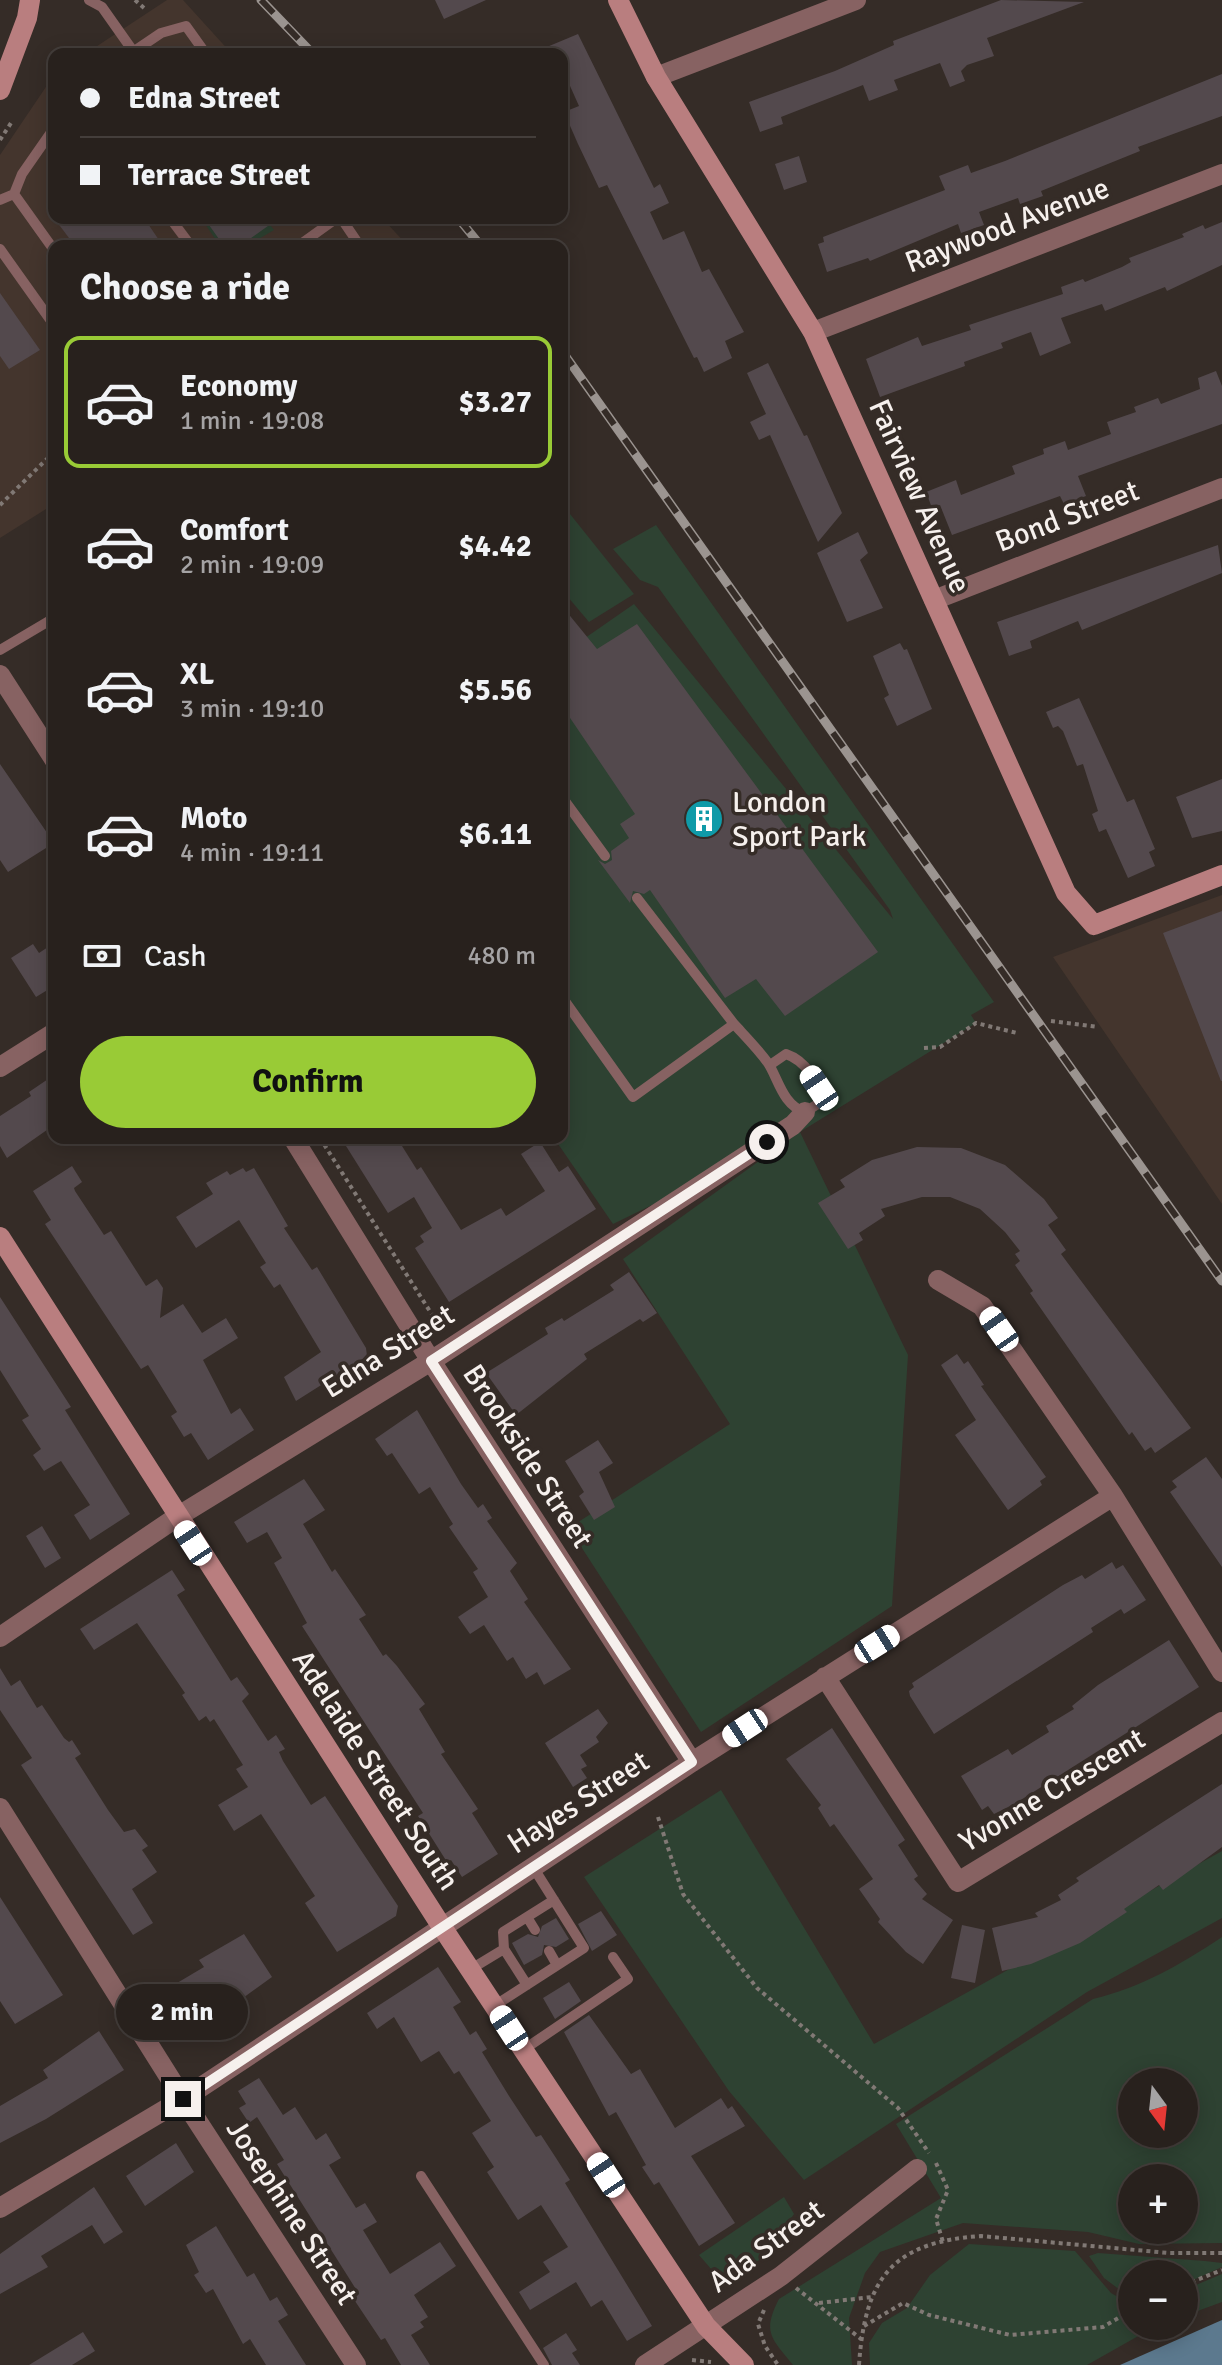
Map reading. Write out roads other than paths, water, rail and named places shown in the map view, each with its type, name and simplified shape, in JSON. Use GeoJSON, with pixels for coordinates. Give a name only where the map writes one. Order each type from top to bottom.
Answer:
{"type":"FeatureCollection","features":[{"type":"Feature","properties":{"kind":"main road"},"geometry":{"type":"LineString","coordinates":[[0,90],[27,18],[30,0]]}},
{"type":"Feature","properties":{"kind":"main road","name":"Fairview Avenue"},"geometry":{"type":"LineString","coordinates":[[618,0],[656,77],[813,332],[1066,893],[1094,925],[1222,875]]}},
{"type":"Feature","properties":{"kind":"main road","name":"Adelaide Street South"},"geometry":{"type":"LineString","coordinates":[[0,1237],[177,1517],[523,2050],[706,2326],[744,2365]]}},
{"type":"Feature","properties":{"kind":"street"},"geometry":{"type":"LineString","coordinates":[[656,77],[856,0]]}},
{"type":"Feature","properties":{"kind":"street","name":"Raywood Avenue"},"geometry":{"type":"LineString","coordinates":[[813,332],[1222,174]]}},
{"type":"Feature","properties":{"kind":"street","name":"Bond Street"},"geometry":{"type":"LineString","coordinates":[[934,600],[1222,488]]}},
{"type":"Feature","properties":{"kind":"street"},"geometry":{"type":"LineString","coordinates":[[0,675],[48,750]]}},
{"type":"Feature","properties":{"kind":"street"},"geometry":{"type":"LineString","coordinates":[[0,1067],[48,1037]]}},
{"type":"Feature","properties":{"kind":"street","name":"Edna Street"},"geometry":{"type":"LineString","coordinates":[[0,1637],[177,1517],[431,1361],[793,1125],[805,1112]]}},
{"type":"Feature","properties":{"kind":"street","name":"Brookside Street"},"geometry":{"type":"LineString","coordinates":[[297,1144],[431,1361],[692,1762]]}},
{"type":"Feature","properties":{"kind":"street"},"geometry":{"type":"LineString","coordinates":[[938,1280],[982,1306],[1113,1496],[1222,1672]]}},
{"type":"Feature","properties":{"kind":"street","name":"Hayes Street"},"geometry":{"type":"LineString","coordinates":[[0,2208],[183,2099],[692,1762],[1113,1496]]}},
{"type":"Feature","properties":{"kind":"street","name":"Yvonne Crescent"},"geometry":{"type":"LineString","coordinates":[[825,1677],[958,1882],[1222,1722]]}},
{"type":"Feature","properties":{"kind":"street","name":"Josephine Street"},"geometry":{"type":"LineString","coordinates":[[0,1808],[183,2099],[356,2365]]}},
{"type":"Feature","properties":{"kind":"street","name":"Ada Street"},"geometry":{"type":"LineString","coordinates":[[645,2365],[781,2276],[917,2169]]}},
{"type":"Feature","properties":{"kind":"lane"},"geometry":{"type":"LineString","coordinates":[[89,0],[102,7],[128,48]]}},
{"type":"Feature","properties":{"kind":"lane"},"geometry":{"type":"LineString","coordinates":[[138,48],[161,33],[186,26],[202,48]]}},
{"type":"Feature","properties":{"kind":"lane"},"geometry":{"type":"LineString","coordinates":[[0,200],[14,194],[22,174],[48,137]]}},
{"type":"Feature","properties":{"kind":"lane"},"geometry":{"type":"LineString","coordinates":[[14,194],[48,242]]}},
{"type":"Feature","properties":{"kind":"lane"},"geometry":{"type":"LineString","coordinates":[[307,240],[330,224]]}},
{"type":"Feature","properties":{"kind":"lane"},"geometry":{"type":"LineString","coordinates":[[0,249],[48,317]]}},
{"type":"Feature","properties":{"kind":"lane"},"geometry":{"type":"LineString","coordinates":[[0,650],[48,622]]}},
{"type":"Feature","properties":{"kind":"lane"},"geometry":{"type":"LineString","coordinates":[[568,805],[605,856]]}},
{"type":"Feature","properties":{"kind":"lane"},"geometry":{"type":"LineString","coordinates":[[637,898],[734,1024],[770,1065],[773,1078],[797,1110],[805,1112],[821,1102],[819,1088],[799,1058],[786,1054],[770,1065]]}},
{"type":"Feature","properties":{"kind":"lane"},"geometry":{"type":"LineString","coordinates":[[568,1005],[633,1097],[734,1024]]}},
{"type":"Feature","properties":{"kind":"lane"},"geometry":{"type":"LineString","coordinates":[[494,2006],[584,1948],[533,1867]]}},
{"type":"Feature","properties":{"kind":"lane"},"geometry":{"type":"LineString","coordinates":[[527,1985],[504,1949],[503,1932],[554,1900]]}},
{"type":"Feature","properties":{"kind":"lane"},"geometry":{"type":"LineString","coordinates":[[527,1917],[535,1930]]}},
{"type":"Feature","properties":{"kind":"lane"},"geometry":{"type":"LineString","coordinates":[[471,1969],[504,1949]]}},
{"type":"Feature","properties":{"kind":"lane"},"geometry":{"type":"LineString","coordinates":[[549,1951],[557,1965]]}},
{"type":"Feature","properties":{"kind":"lane"},"geometry":{"type":"LineString","coordinates":[[523,2050],[628,1979],[613,1957]]}},
{"type":"Feature","properties":{"kind":"lane"},"geometry":{"type":"LineString","coordinates":[[421,2176],[544,2365]]}},
{"type":"Feature","properties":{"kind":"water"},"geometry":{"type":"Polygon","coordinates":[[[1222,2320],[1222,2365],[1120,2365],[1177,2340],[1198,2340],[1198,2331],[1222,2320]]]}},
{"type":"Feature","properties":{"kind":"railway"},"geometry":{"type":"LineString","coordinates":[[261,0],[307,48]]}},
{"type":"Feature","properties":{"kind":"railway"},"geometry":{"type":"LineString","coordinates":[[463,224],[476,240]]}},
{"type":"Feature","properties":{"kind":"railway"},"geometry":{"type":"LineString","coordinates":[[568,359],[1222,1281]]}},
{"type":"Feature","properties":{"kind":"place","name":"London Sport Park"},"geometry":{"type":"Point","coordinates":[704,819]}}]}
